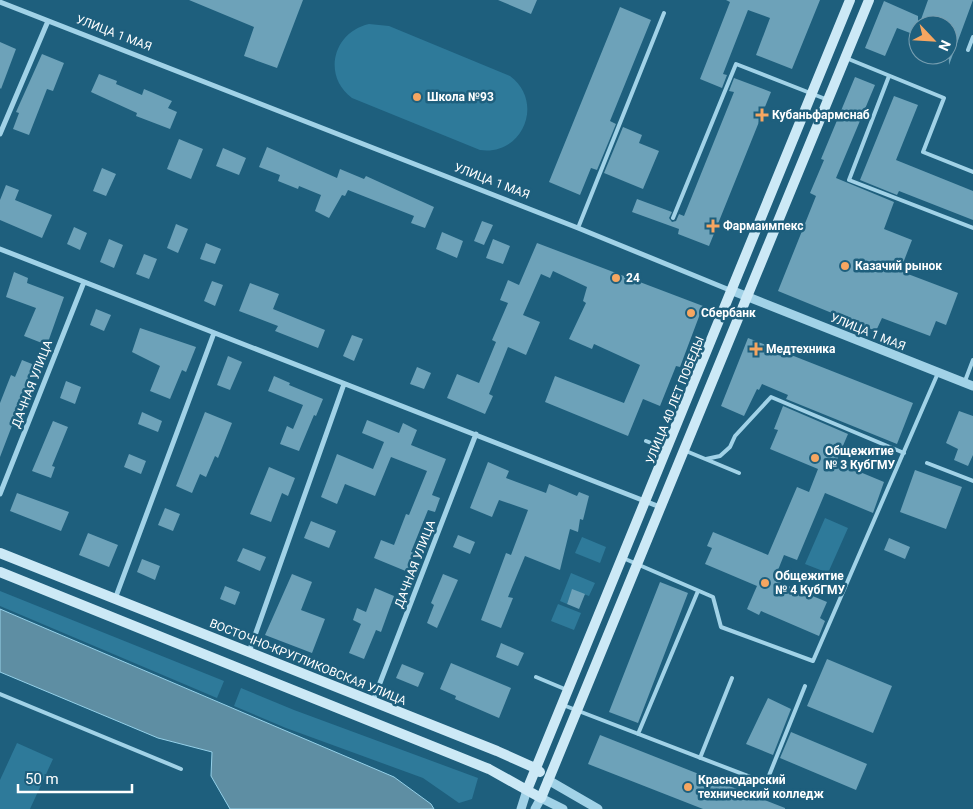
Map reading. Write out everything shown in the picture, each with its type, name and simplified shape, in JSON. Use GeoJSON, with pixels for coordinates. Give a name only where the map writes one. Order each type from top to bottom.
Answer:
{"type":"FeatureCollection","features":[{"type":"Feature","properties":{"kind":"main road","name":"УЛИЦА 40 ЛЕТ ПОБЕДЫ"},"geometry":{"type":"LineString","coordinates":[[527,790],[668,450],[850,0]]}},
{"type":"Feature","properties":{"kind":"main road"},"geometry":{"type":"LineString","coordinates":[[0,572],[481,765],[541,798],[846,58],[868,0]]}},
{"type":"Feature","properties":{"kind":"main road","name":"ВОСТОЧНО-КРУГЛИКОВСКАЯ УЛИЦА"},"geometry":{"type":"LineString","coordinates":[[0,553],[373,701],[535,768],[548,780]]}},
{"type":"Feature","properties":{"kind":"street","name":"УЛИЦА 1 МАЯ"},"geometry":{"type":"LineString","coordinates":[[0,2],[578,228],[969,384]]}},
{"type":"Feature","properties":{"kind":"street"},"geometry":{"type":"LineString","coordinates":[[0,134],[48,21]]}},
{"type":"Feature","properties":{"kind":"street"},"geometry":{"type":"LineString","coordinates":[[0,249],[660,507]]}},
{"type":"Feature","properties":{"kind":"street","name":"ДАЧНАЯ УЛИЦА"},"geometry":{"type":"LineString","coordinates":[[0,494],[84,282]]}},
{"type":"Feature","properties":{"kind":"street"},"geometry":{"type":"LineString","coordinates":[[115,599],[214,334]]}},
{"type":"Feature","properties":{"kind":"street"},"geometry":{"type":"LineString","coordinates":[[249,653],[344,384]]}},
{"type":"Feature","properties":{"kind":"street","name":"ДАЧНАЯ УЛИЦА"},"geometry":{"type":"LineString","coordinates":[[373,701],[476,434]]}},
{"type":"Feature","properties":{"kind":"street","name":"ВОСТОЧНО-КРУГЛИКОВСКАЯ УЛИЦА"},"geometry":{"type":"LineString","coordinates":[[548,780],[598,809]]}},
{"type":"Feature","properties":{"kind":"street","name":"УЛИЦА 40 ЛЕТ ПОБЕДЫ"},"geometry":{"type":"LineString","coordinates":[[521,809],[527,790]]}},
{"type":"Feature","properties":{"kind":"street"},"geometry":{"type":"LineString","coordinates":[[535,809],[541,798],[563,809]]}},
{"type":"Feature","properties":{"kind":"lane"},"geometry":{"type":"LineString","coordinates":[[578,228],[664,14]]}},
{"type":"Feature","properties":{"kind":"lane"},"geometry":{"type":"LineString","coordinates":[[968,50],[973,37]]}},
{"type":"Feature","properties":{"kind":"lane"},"geometry":{"type":"LineString","coordinates":[[846,58],[944,98],[922,152],[973,172]]}},
{"type":"Feature","properties":{"kind":"lane"},"geometry":{"type":"LineString","coordinates":[[673,218],[736,64],[828,101]]}},
{"type":"Feature","properties":{"kind":"lane"},"geometry":{"type":"LineString","coordinates":[[889,76],[849,180],[973,228]]}},
{"type":"Feature","properties":{"kind":"lane"},"geometry":{"type":"LineString","coordinates":[[969,384],[973,360]]}},
{"type":"Feature","properties":{"kind":"lane"},"geometry":{"type":"LineString","coordinates":[[622,558],[713,597],[720,627],[813,661],[938,373]]}},
{"type":"Feature","properties":{"kind":"lane"},"geometry":{"type":"LineString","coordinates":[[706,459],[720,456],[730,447],[739,431],[770,397],[904,454]]}},
{"type":"Feature","properties":{"kind":"lane"},"geometry":{"type":"LineString","coordinates":[[646,441],[668,450]]}},
{"type":"Feature","properties":{"kind":"lane"},"geometry":{"type":"LineString","coordinates":[[684,450],[739,473]]}},
{"type":"Feature","properties":{"kind":"lane"},"geometry":{"type":"LineString","coordinates":[[928,463],[973,481]]}},
{"type":"Feature","properties":{"kind":"lane"},"geometry":{"type":"LineString","coordinates":[[638,734],[698,591]]}},
{"type":"Feature","properties":{"kind":"lane"},"geometry":{"type":"LineString","coordinates":[[536,677],[569,690]]}},
{"type":"Feature","properties":{"kind":"lane"},"geometry":{"type":"LineString","coordinates":[[700,758],[732,678]]}},
{"type":"Feature","properties":{"kind":"lane"},"geometry":{"type":"LineString","coordinates":[[563,705],[766,783],[805,686]]}},
{"type":"Feature","properties":{"kind":"lane"},"geometry":{"type":"LineString","coordinates":[[0,694],[181,770]]}},
{"type":"Feature","properties":{"kind":"shaded area"},"geometry":{"type":"Polygon","coordinates":[[[369,24],[389,26],[510,76],[521,87],[526,99],[527,112],[524,125],[518,136],[508,145],[495,150],[480,150],[352,98],[343,89],[337,78],[336,56],[340,45],[347,36],[369,24]]]}},
{"type":"Feature","properties":{"kind":"shaded area"},"geometry":{"type":"Polygon","coordinates":[[[825,518],[848,528],[828,573],[805,564],[825,518]]]}},
{"type":"Feature","properties":{"kind":"shaded area"},"geometry":{"type":"Polygon","coordinates":[[[582,537],[606,547],[600,563],[575,553],[582,537]]]}},
{"type":"Feature","properties":{"kind":"shaded area"},"geometry":{"type":"Polygon","coordinates":[[[571,573],[595,583],[589,596],[572,590],[567,604],[560,601],[571,573]]]}},
{"type":"Feature","properties":{"kind":"shaded area"},"geometry":{"type":"Polygon","coordinates":[[[0,591],[224,681],[217,698],[0,606],[0,591]]]}},
{"type":"Feature","properties":{"kind":"shaded area"},"geometry":{"type":"Polygon","coordinates":[[[558,604],[581,613],[574,630],[551,621],[558,604]]]}},
{"type":"Feature","properties":{"kind":"shaded area"},"geometry":{"type":"Polygon","coordinates":[[[0,609],[394,777],[431,804],[434,809],[230,809],[211,776],[212,752],[158,738],[0,672],[0,609]]]}},
{"type":"Feature","properties":{"kind":"shaded area"},"geometry":{"type":"Polygon","coordinates":[[[241,688],[294,710],[478,778],[472,799],[459,803],[423,778],[286,728],[234,706],[241,688]]]}},
{"type":"Feature","properties":{"kind":"shaded area"},"geometry":{"type":"Polygon","coordinates":[[[17,743],[53,759],[30,809],[0,809],[0,780],[17,743]]]}},
{"type":"Feature","properties":{"kind":"building"},"geometry":{"type":"Polygon","coordinates":[[[189,0],[303,0],[277,68],[244,56],[254,27],[189,0]]]}},
{"type":"Feature","properties":{"kind":"building"},"geometry":{"type":"Polygon","coordinates":[[[498,0],[537,0],[531,14],[498,0]]]}},
{"type":"Feature","properties":{"kind":"building"},"geometry":{"type":"Polygon","coordinates":[[[726,0],[820,0],[792,69],[756,55],[770,18],[748,10],[723,74],[727,75],[722,88],[700,79],[730,2],[726,0]]]}},
{"type":"Feature","properties":{"kind":"building"},"geometry":{"type":"Polygon","coordinates":[[[928,0],[973,0],[958,41],[958,15],[923,15],[928,0]]]}},
{"type":"Feature","properties":{"kind":"building"},"geometry":{"type":"Polygon","coordinates":[[[884,1],[916,15],[908,15],[908,32],[897,28],[885,56],[865,48],[884,1]]]}},
{"type":"Feature","properties":{"kind":"building"},"geometry":{"type":"Polygon","coordinates":[[[620,7],[651,20],[610,121],[616,124],[597,170],[591,168],[580,195],[549,182],[620,7]]]}},
{"type":"Feature","properties":{"kind":"building"},"geometry":{"type":"Polygon","coordinates":[[[0,42],[16,49],[1,89],[0,88],[0,42]]]}},
{"type":"Feature","properties":{"kind":"building"},"geometry":{"type":"Polygon","coordinates":[[[42,54],[64,63],[53,91],[47,89],[29,135],[13,129],[19,113],[16,112],[42,54]]]}},
{"type":"Feature","properties":{"kind":"building"},"geometry":{"type":"Polygon","coordinates":[[[99,74],[117,81],[116,84],[142,95],[144,89],[172,101],[168,108],[177,112],[170,129],[136,116],[137,113],[91,92],[99,74]]]}},
{"type":"Feature","properties":{"kind":"building"},"geometry":{"type":"Polygon","coordinates":[[[855,77],[875,85],[836,178],[894,202],[884,229],[912,240],[900,271],[958,293],[946,325],[936,321],[930,336],[882,318],[876,331],[778,291],[816,196],[810,193],[824,160],[821,159],[855,77]]]}},
{"type":"Feature","properties":{"kind":"building"},"geometry":{"type":"Polygon","coordinates":[[[734,78],[771,92],[709,246],[678,234],[679,229],[632,212],[637,199],[672,212],[669,218],[672,222],[676,221],[679,214],[684,216],[734,92],[729,91],[734,78]]]}},
{"type":"Feature","properties":{"kind":"building"},"geometry":{"type":"Polygon","coordinates":[[[894,96],[918,105],[896,160],[973,191],[973,220],[899,191],[897,195],[860,180],[894,96]]]}},
{"type":"Feature","properties":{"kind":"building"},"geometry":{"type":"Polygon","coordinates":[[[623,127],[642,135],[639,143],[659,151],[643,189],[604,173],[623,127]]]}},
{"type":"Feature","properties":{"kind":"building"},"geometry":{"type":"Polygon","coordinates":[[[179,139],[203,149],[191,179],[167,169],[179,139]]]}},
{"type":"Feature","properties":{"kind":"building"},"geometry":{"type":"Polygon","coordinates":[[[267,147],[337,178],[340,169],[364,179],[366,176],[434,207],[425,228],[411,223],[414,216],[348,190],[345,196],[342,195],[329,218],[315,211],[321,195],[299,186],[298,189],[278,181],[280,175],[259,167],[267,147]]]}},
{"type":"Feature","properties":{"kind":"building"},"geometry":{"type":"Polygon","coordinates":[[[223,148],[246,158],[239,175],[216,166],[223,148]]]}},
{"type":"Feature","properties":{"kind":"building"},"geometry":{"type":"Polygon","coordinates":[[[102,168],[116,174],[106,196],[93,191],[102,168]]]}},
{"type":"Feature","properties":{"kind":"building"},"geometry":{"type":"Polygon","coordinates":[[[6,185],[19,190],[15,200],[52,215],[42,238],[0,220],[0,200],[6,185]]]}},
{"type":"Feature","properties":{"kind":"building"},"geometry":{"type":"Polygon","coordinates":[[[482,221],[493,225],[484,245],[474,241],[482,221]]]}},
{"type":"Feature","properties":{"kind":"building"},"geometry":{"type":"Polygon","coordinates":[[[176,224],[188,229],[178,253],[167,248],[176,224]]]}},
{"type":"Feature","properties":{"kind":"building"},"geometry":{"type":"Polygon","coordinates":[[[74,227],[87,233],[80,250],[67,244],[74,227]]]}},
{"type":"Feature","properties":{"kind":"building"},"geometry":{"type":"Polygon","coordinates":[[[442,232],[463,241],[457,258],[436,249],[442,232]]]}},
{"type":"Feature","properties":{"kind":"building"},"geometry":{"type":"Polygon","coordinates":[[[109,239],[123,245],[114,268],[100,262],[109,239]]]}},
{"type":"Feature","properties":{"kind":"building"},"geometry":{"type":"Polygon","coordinates":[[[493,239],[510,246],[503,264],[486,258],[493,239]]]}},
{"type":"Feature","properties":{"kind":"building"},"geometry":{"type":"Polygon","coordinates":[[[206,243],[221,249],[215,264],[200,259],[206,243]]]}},
{"type":"Feature","properties":{"kind":"building"},"geometry":{"type":"Polygon","coordinates":[[[537,243],[703,306],[680,367],[676,366],[660,406],[643,399],[628,436],[545,402],[555,376],[624,403],[640,365],[594,344],[592,349],[569,339],[586,303],[583,301],[587,287],[553,271],[550,278],[541,274],[523,315],[540,322],[526,355],[508,347],[489,394],[493,396],[485,414],[447,398],[457,374],[479,383],[496,342],[492,340],[508,303],[500,300],[508,280],[519,285],[537,243]]]}},
{"type":"Feature","properties":{"kind":"building"},"geometry":{"type":"Polygon","coordinates":[[[144,254],[157,259],[149,279],[136,274],[144,254]]]}},
{"type":"Feature","properties":{"kind":"building"},"geometry":{"type":"Polygon","coordinates":[[[14,272],[28,278],[27,283],[64,297],[47,345],[24,336],[36,308],[6,297],[14,272]]]}},
{"type":"Feature","properties":{"kind":"building"},"geometry":{"type":"Polygon","coordinates":[[[212,281],[223,285],[215,306],[204,301],[212,281]]]}},
{"type":"Feature","properties":{"kind":"building"},"geometry":{"type":"Polygon","coordinates":[[[250,283],[279,294],[273,309],[325,330],[318,348],[275,331],[278,326],[239,311],[250,283]]]}},
{"type":"Feature","properties":{"kind":"building"},"geometry":{"type":"Polygon","coordinates":[[[96,309],[111,315],[104,331],[90,325],[96,309]]]}},
{"type":"Feature","properties":{"kind":"building"},"geometry":{"type":"Polygon","coordinates":[[[140,328],[196,347],[186,372],[182,370],[170,399],[150,391],[160,366],[132,352],[140,328]]]}},
{"type":"Feature","properties":{"kind":"building"},"geometry":{"type":"Polygon","coordinates":[[[352,335],[363,339],[354,361],[343,356],[352,335]]]}},
{"type":"Feature","properties":{"kind":"building"},"geometry":{"type":"Polygon","coordinates":[[[748,338],[913,403],[897,444],[786,399],[788,395],[762,384],[759,390],[757,389],[744,416],[721,406],[748,338]]]}},
{"type":"Feature","properties":{"kind":"building"},"geometry":{"type":"Polygon","coordinates":[[[228,356],[242,362],[230,390],[217,385],[228,356]]]}},
{"type":"Feature","properties":{"kind":"building"},"geometry":{"type":"Polygon","coordinates":[[[22,360],[37,366],[33,377],[31,376],[0,457],[0,403],[11,375],[15,377],[22,360]]]}},
{"type":"Feature","properties":{"kind":"building"},"geometry":{"type":"Polygon","coordinates":[[[417,367],[431,373],[424,389],[410,384],[417,367]]]}},
{"type":"Feature","properties":{"kind":"building"},"geometry":{"type":"Polygon","coordinates":[[[274,376],[290,383],[289,385],[323,399],[299,451],[280,444],[287,426],[293,429],[303,405],[268,391],[274,376]]]}},
{"type":"Feature","properties":{"kind":"building"},"geometry":{"type":"Polygon","coordinates":[[[66,381],[81,387],[75,404],[60,398],[66,381]]]}},
{"type":"Feature","properties":{"kind":"building"},"geometry":{"type":"Polygon","coordinates":[[[783,406],[848,434],[836,462],[884,482],[873,513],[825,493],[797,560],[784,555],[774,580],[827,602],[820,618],[825,621],[819,636],[761,611],[759,615],[747,609],[757,586],[705,564],[712,548],[707,546],[713,532],[768,555],[797,487],[809,492],[818,469],[770,449],[778,430],[774,429],[783,406]]]}},
{"type":"Feature","properties":{"kind":"building"},"geometry":{"type":"Polygon","coordinates":[[[959,411],[973,416],[973,455],[968,466],[954,460],[958,449],[946,443],[959,411]]]}},
{"type":"Feature","properties":{"kind":"building"},"geometry":{"type":"Polygon","coordinates":[[[142,412],[162,421],[158,432],[138,424],[142,412]]]}},
{"type":"Feature","properties":{"kind":"building"},"geometry":{"type":"Polygon","coordinates":[[[205,412],[232,423],[218,458],[215,456],[206,477],[200,474],[192,493],[176,486],[205,412]]]}},
{"type":"Feature","properties":{"kind":"building"},"geometry":{"type":"Polygon","coordinates":[[[367,420],[399,433],[403,423],[417,430],[411,445],[446,459],[432,495],[440,498],[435,512],[428,510],[411,552],[416,553],[408,572],[374,558],[381,540],[394,545],[406,514],[409,515],[427,471],[391,457],[375,496],[345,484],[337,504],[321,497],[337,454],[373,469],[384,442],[362,433],[367,420]]]}},
{"type":"Feature","properties":{"kind":"building"},"geometry":{"type":"Polygon","coordinates":[[[53,421],[68,427],[52,466],[55,467],[51,478],[32,471],[53,421]]]}},
{"type":"Feature","properties":{"kind":"building"},"geometry":{"type":"Polygon","coordinates":[[[129,454],[146,461],[141,474],[124,467],[129,454]]]}},
{"type":"Feature","properties":{"kind":"building"},"geometry":{"type":"Polygon","coordinates":[[[488,462],[509,471],[506,478],[546,493],[549,484],[577,496],[579,492],[589,496],[583,520],[580,519],[578,532],[570,529],[560,570],[525,556],[508,597],[513,598],[501,628],[481,620],[506,553],[511,555],[528,510],[499,500],[492,517],[470,508],[488,462]]]}},
{"type":"Feature","properties":{"kind":"building"},"geometry":{"type":"Polygon","coordinates":[[[269,467],[295,478],[288,496],[282,493],[271,522],[250,514],[269,467]]]}},
{"type":"Feature","properties":{"kind":"building"},"geometry":{"type":"Polygon","coordinates":[[[915,470],[962,487],[946,529],[900,512],[915,470]]]}},
{"type":"Feature","properties":{"kind":"building"},"geometry":{"type":"Polygon","coordinates":[[[17,493],[69,512],[61,531],[10,511],[17,493]]]}},
{"type":"Feature","properties":{"kind":"building"},"geometry":{"type":"Polygon","coordinates":[[[165,508],[180,514],[173,531],[158,525],[165,508]]]}},
{"type":"Feature","properties":{"kind":"building"},"geometry":{"type":"Polygon","coordinates":[[[311,521],[336,531],[329,548],[304,538],[311,521]]]}},
{"type":"Feature","properties":{"kind":"building"},"geometry":{"type":"Polygon","coordinates":[[[88,533],[118,545],[109,567],[79,555],[88,533]]]}},
{"type":"Feature","properties":{"kind":"building"},"geometry":{"type":"Polygon","coordinates":[[[458,535],[475,542],[470,554],[453,547],[458,535]]]}},
{"type":"Feature","properties":{"kind":"building"},"geometry":{"type":"Polygon","coordinates":[[[889,538],[910,547],[905,559],[884,550],[889,538]]]}},
{"type":"Feature","properties":{"kind":"building"},"geometry":{"type":"Polygon","coordinates":[[[243,548],[266,557],[260,571],[237,561],[243,548]]]}},
{"type":"Feature","properties":{"kind":"building"},"geometry":{"type":"Polygon","coordinates":[[[142,559],[160,566],[155,580],[137,572],[142,559]]]}},
{"type":"Feature","properties":{"kind":"building"},"geometry":{"type":"Polygon","coordinates":[[[292,574],[312,582],[301,610],[325,619],[312,653],[265,635],[292,574]]]}},
{"type":"Feature","properties":{"kind":"building"},"geometry":{"type":"Polygon","coordinates":[[[443,574],[458,580],[437,628],[427,623],[434,605],[431,603],[443,574]]]}},
{"type":"Feature","properties":{"kind":"building"},"geometry":{"type":"Polygon","coordinates":[[[660,582],[688,593],[638,723],[609,712],[660,582]]]}},
{"type":"Feature","properties":{"kind":"building"},"geometry":{"type":"Polygon","coordinates":[[[225,586],[240,592],[235,605],[220,599],[225,586]]]}},
{"type":"Feature","properties":{"kind":"building"},"geometry":{"type":"Polygon","coordinates":[[[375,588],[394,596],[381,632],[376,630],[364,659],[349,653],[361,624],[353,620],[357,608],[366,612],[375,588]]]}},
{"type":"Feature","properties":{"kind":"building"},"geometry":{"type":"Polygon","coordinates":[[[572,589],[585,594],[579,609],[567,604],[572,589]]]}},
{"type":"Feature","properties":{"kind":"building"},"geometry":{"type":"Polygon","coordinates":[[[501,643],[524,653],[518,666],[496,657],[501,643]]]}},
{"type":"Feature","properties":{"kind":"building"},"geometry":{"type":"Polygon","coordinates":[[[827,659],[892,686],[873,733],[807,706],[827,659]]]}},
{"type":"Feature","properties":{"kind":"building"},"geometry":{"type":"Polygon","coordinates":[[[451,663],[511,688],[499,718],[455,699],[456,696],[440,689],[451,663]]]}},
{"type":"Feature","properties":{"kind":"building"},"geometry":{"type":"Polygon","coordinates":[[[402,664],[424,673],[418,687],[396,678],[402,664]]]}},
{"type":"Feature","properties":{"kind":"building"},"geometry":{"type":"Polygon","coordinates":[[[768,698],[791,709],[773,755],[746,744],[768,698]]]}},
{"type":"Feature","properties":{"kind":"building"},"geometry":{"type":"Polygon","coordinates":[[[791,732],[867,764],[856,790],[780,758],[791,732]]]}},
{"type":"Feature","properties":{"kind":"building","name":"Краснодарский технический колледж"},"geometry":{"type":"Polygon","coordinates":[[[600,735],[785,809],[703,809],[588,764],[600,735]]]}},
{"type":"Feature","properties":{"kind":"place","name":"Школа №93"},"geometry":{"type":"Point","coordinates":[417,97]}},
{"type":"Feature","properties":{"kind":"place","name":"Кубаньфармснаб"},"geometry":{"type":"Point","coordinates":[762,115]}},
{"type":"Feature","properties":{"kind":"place","name":"Фармаимпекс"},"geometry":{"type":"Point","coordinates":[713,226]}},
{"type":"Feature","properties":{"kind":"place","name":"Казачий рынок"},"geometry":{"type":"Point","coordinates":[845,266]}},
{"type":"Feature","properties":{"kind":"place","name":"24"},"geometry":{"type":"Point","coordinates":[616,278]}},
{"type":"Feature","properties":{"kind":"place","name":"Сбербанк"},"geometry":{"type":"Point","coordinates":[691,313]}},
{"type":"Feature","properties":{"kind":"place","name":"Медтехника"},"geometry":{"type":"Point","coordinates":[756,349]}},
{"type":"Feature","properties":{"kind":"place","name":"Общежитие № 3 КубГМУ"},"geometry":{"type":"Point","coordinates":[815,458]}},
{"type":"Feature","properties":{"kind":"place","name":"Общежитие № 4 КубГМУ"},"geometry":{"type":"Point","coordinates":[765,583]}},
{"type":"Feature","properties":{"kind":"place","name":"Краснодарский технический колледж"},"geometry":{"type":"Point","coordinates":[688,787]}}]}
